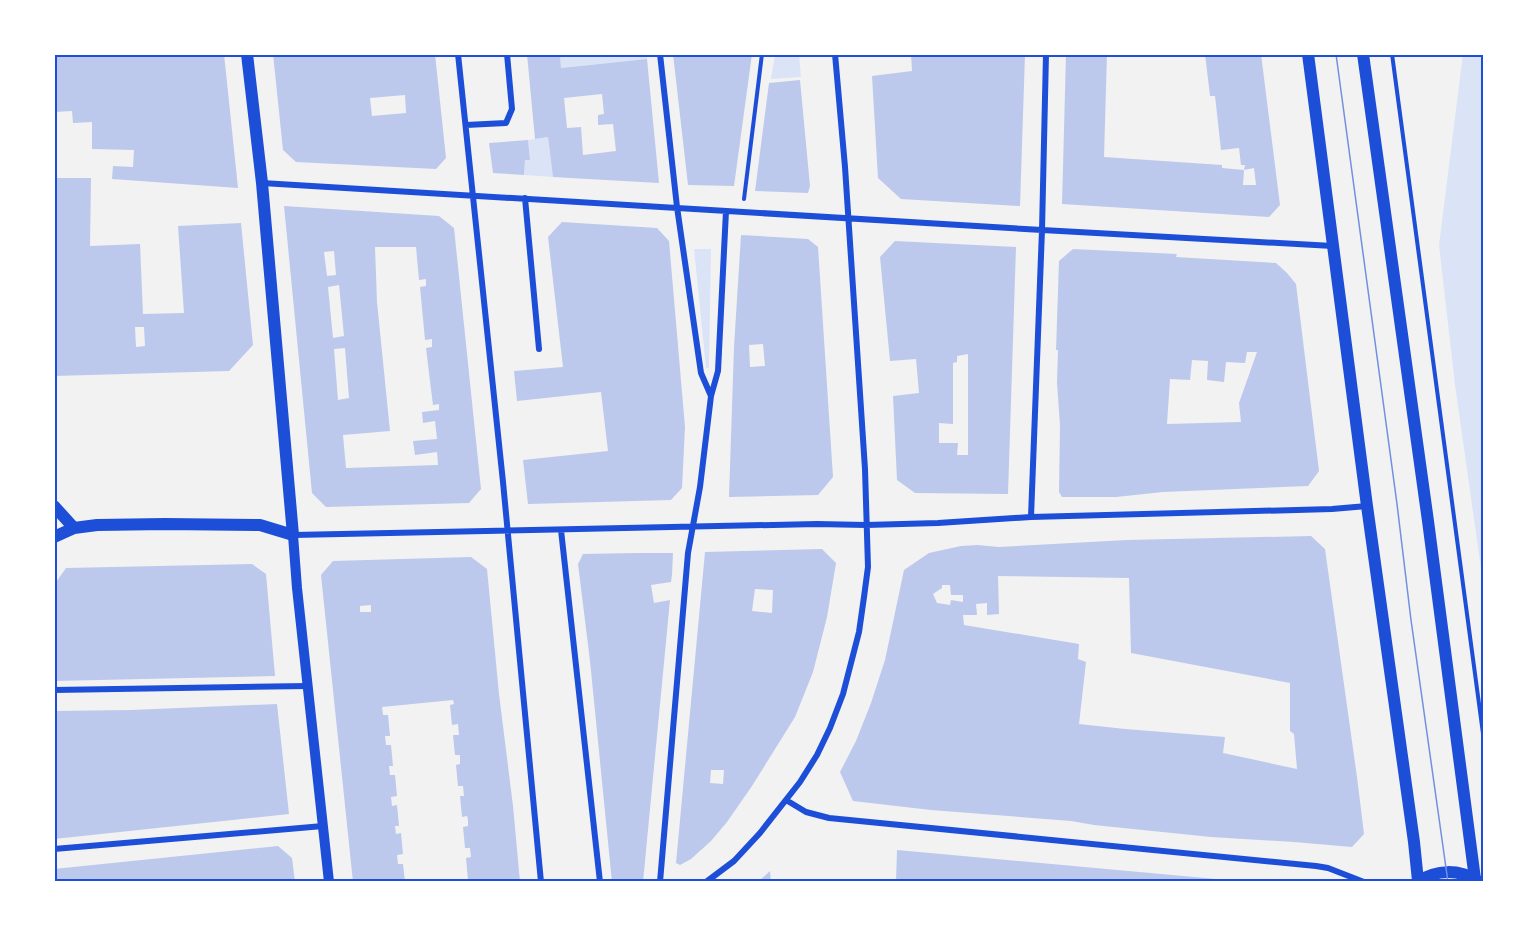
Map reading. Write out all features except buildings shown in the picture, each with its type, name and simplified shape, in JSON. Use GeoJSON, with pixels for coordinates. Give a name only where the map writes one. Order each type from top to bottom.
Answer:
{"type":"FeatureCollection","features":[{"type":"Feature","properties":{"kind":"main road"},"geometry":{"type":"LineString","coordinates":[[54,537],[74,528],[97,525],[153,524],[260,525],[293,535],[262,183],[247,54]]}},
{"type":"Feature","properties":{"kind":"main road"},"geometry":{"type":"LineString","coordinates":[[1308,54],[1418,882],[1434,874],[1446,872],[1466,875],[1477,880]]}},
{"type":"Feature","properties":{"kind":"main road"},"geometry":{"type":"LineString","coordinates":[[1363,54],[1477,880]]}},
{"type":"Feature","properties":{"kind":"main road"},"geometry":{"type":"LineString","coordinates":[[54,506],[74,528]]}},
{"type":"Feature","properties":{"kind":"street"},"geometry":{"type":"LineString","coordinates":[[458,54],[541,882]]}},
{"type":"Feature","properties":{"kind":"street"},"geometry":{"type":"LineString","coordinates":[[466,124],[506,123],[512,109],[507,54]]}},
{"type":"Feature","properties":{"kind":"street"},"geometry":{"type":"LineString","coordinates":[[660,54],[677,207],[700,373],[711,396]]}},
{"type":"Feature","properties":{"kind":"street"},"geometry":{"type":"LineString","coordinates":[[706,882],[735,861],[800,783],[830,728],[843,694],[859,632],[868,567],[865,469],[835,54]]}},
{"type":"Feature","properties":{"kind":"street"},"geometry":{"type":"LineString","coordinates":[[1031,517],[1046,54]]}},
{"type":"Feature","properties":{"kind":"street"},"geometry":{"type":"LineString","coordinates":[[262,183],[1333,246]]}},
{"type":"Feature","properties":{"kind":"street"},"geometry":{"type":"LineString","coordinates":[[525,198],[539,350]]}},
{"type":"Feature","properties":{"kind":"street"},"geometry":{"type":"LineString","coordinates":[[660,882],[687,564],[700,487],[711,396],[718,372],[726,210]]}},
{"type":"Feature","properties":{"kind":"street"},"geometry":{"type":"LineString","coordinates":[[329,882],[293,535],[818,524],[866,525],[1367,506]]}},
{"type":"Feature","properties":{"kind":"street"},"geometry":{"type":"LineString","coordinates":[[561,530],[600,882]]}},
{"type":"Feature","properties":{"kind":"street"},"geometry":{"type":"LineString","coordinates":[[54,690],[309,686]]}},
{"type":"Feature","properties":{"kind":"street"},"geometry":{"type":"LineString","coordinates":[[786,800],[806,812],[829,818],[1316,866],[1328,868],[1364,882]]}},
{"type":"Feature","properties":{"kind":"street"},"geometry":{"type":"LineString","coordinates":[[54,849],[323,826]]}},
{"type":"Feature","properties":{"kind":"path"},"geometry":{"type":"LineString","coordinates":[[742,211],[762,54]]}},
{"type":"Feature","properties":{"kind":"path"},"geometry":{"type":"LineString","coordinates":[[1392,54],[1484,741]]}},
{"type":"Feature","properties":{"kind":"shaded area"},"geometry":{"type":"Polygon","coordinates":[[[560,54],[647,54],[647,59],[561,68],[560,54]]]}},
{"type":"Feature","properties":{"kind":"shaded area"},"geometry":{"type":"Polygon","coordinates":[[[775,54],[799,54],[801,77],[771,79],[775,54]]]}},
{"type":"Feature","properties":{"kind":"shaded area"},"geometry":{"type":"Polygon","coordinates":[[[1463,54],[1484,54],[1484,590],[1455,385],[1439,245],[1463,54]]]}},
{"type":"Feature","properties":{"kind":"shaded area"},"geometry":{"type":"Polygon","coordinates":[[[548,137],[553,177],[524,175],[525,160],[530,160],[528,140],[548,137]]]}},
{"type":"Feature","properties":{"kind":"shaded area"},"geometry":{"type":"Polygon","coordinates":[[[694,249],[711,249],[709,368],[706,368],[694,249]]]}},
{"type":"Feature","properties":{"kind":"tram line"},"geometry":{"type":"LineString","coordinates":[[1336,54],[1448,882]]}}]}
